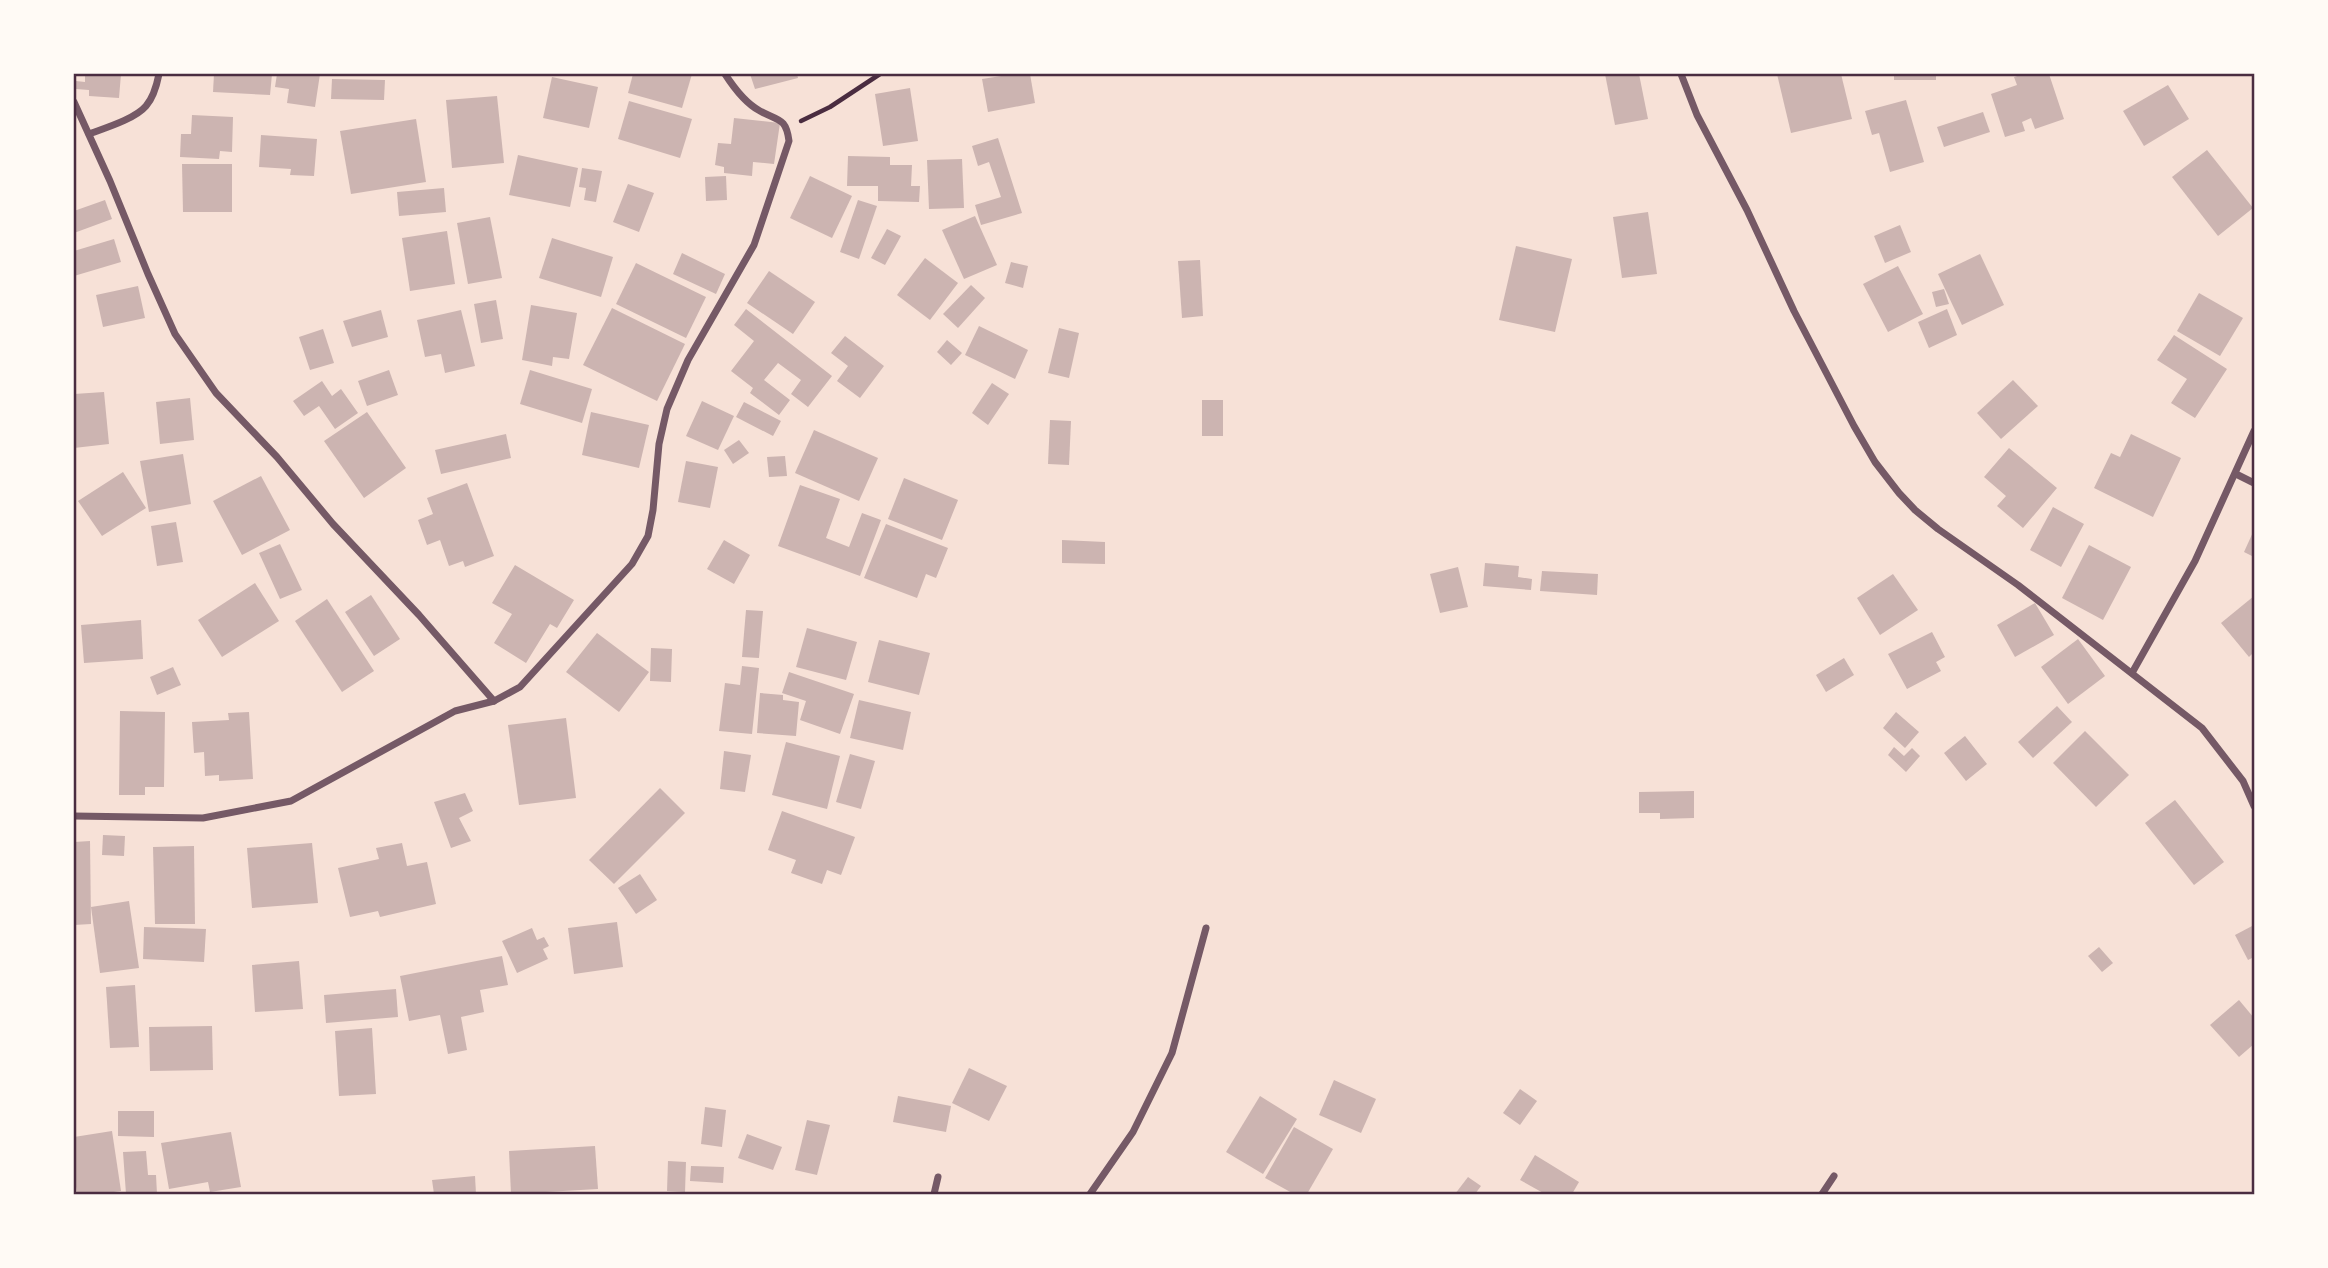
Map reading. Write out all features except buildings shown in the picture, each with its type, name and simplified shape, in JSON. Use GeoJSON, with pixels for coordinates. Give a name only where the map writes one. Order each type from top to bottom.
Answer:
{"type":"FeatureCollection","features":[{"type":"Feature","properties":{"kind":"street"},"geometry":{"type":"LineString","coordinates":[[89,134],[122,121],[146,107],[159,74]]}},
{"type":"Feature","properties":{"kind":"street"},"geometry":{"type":"LineString","coordinates":[[74,816],[203,818],[291,801],[455,711],[494,701],[520,687],[632,564],[648,536],[659,444],[667,409],[688,360],[754,245],[789,141],[787,128],[778,118],[761,111],[744,99],[725,74]]}},
{"type":"Feature","properties":{"kind":"street"},"geometry":{"type":"LineString","coordinates":[[1681,74],[1697,115],[1747,210],[1794,311],[1854,426],[1883,472],[1914,510],[2018,585],[2202,728],[2243,781],[2255,806]]}},
{"type":"Feature","properties":{"kind":"street"},"geometry":{"type":"LineString","coordinates":[[74,102],[175,334],[216,393],[277,457],[332,524],[419,615],[494,701]]}},
{"type":"Feature","properties":{"kind":"street"},"geometry":{"type":"LineString","coordinates":[[2132,673],[2195,561],[2255,431]]}},
{"type":"Feature","properties":{"kind":"street"},"geometry":{"type":"LineString","coordinates":[[2236,474],[2255,483]]}},
{"type":"Feature","properties":{"kind":"street"},"geometry":{"type":"LineString","coordinates":[[1090,1195],[1133,1132],[1172,1052],[1206,928]]}},
{"type":"Feature","properties":{"kind":"street"},"geometry":{"type":"LineString","coordinates":[[1822,1195],[1835,1176]]}},
{"type":"Feature","properties":{"kind":"street"},"geometry":{"type":"LineString","coordinates":[[934,1195],[938,1177]]}},
{"type":"Feature","properties":{"kind":"path"},"geometry":{"type":"LineString","coordinates":[[787,128],[830,107],[880,74]]}}]}
